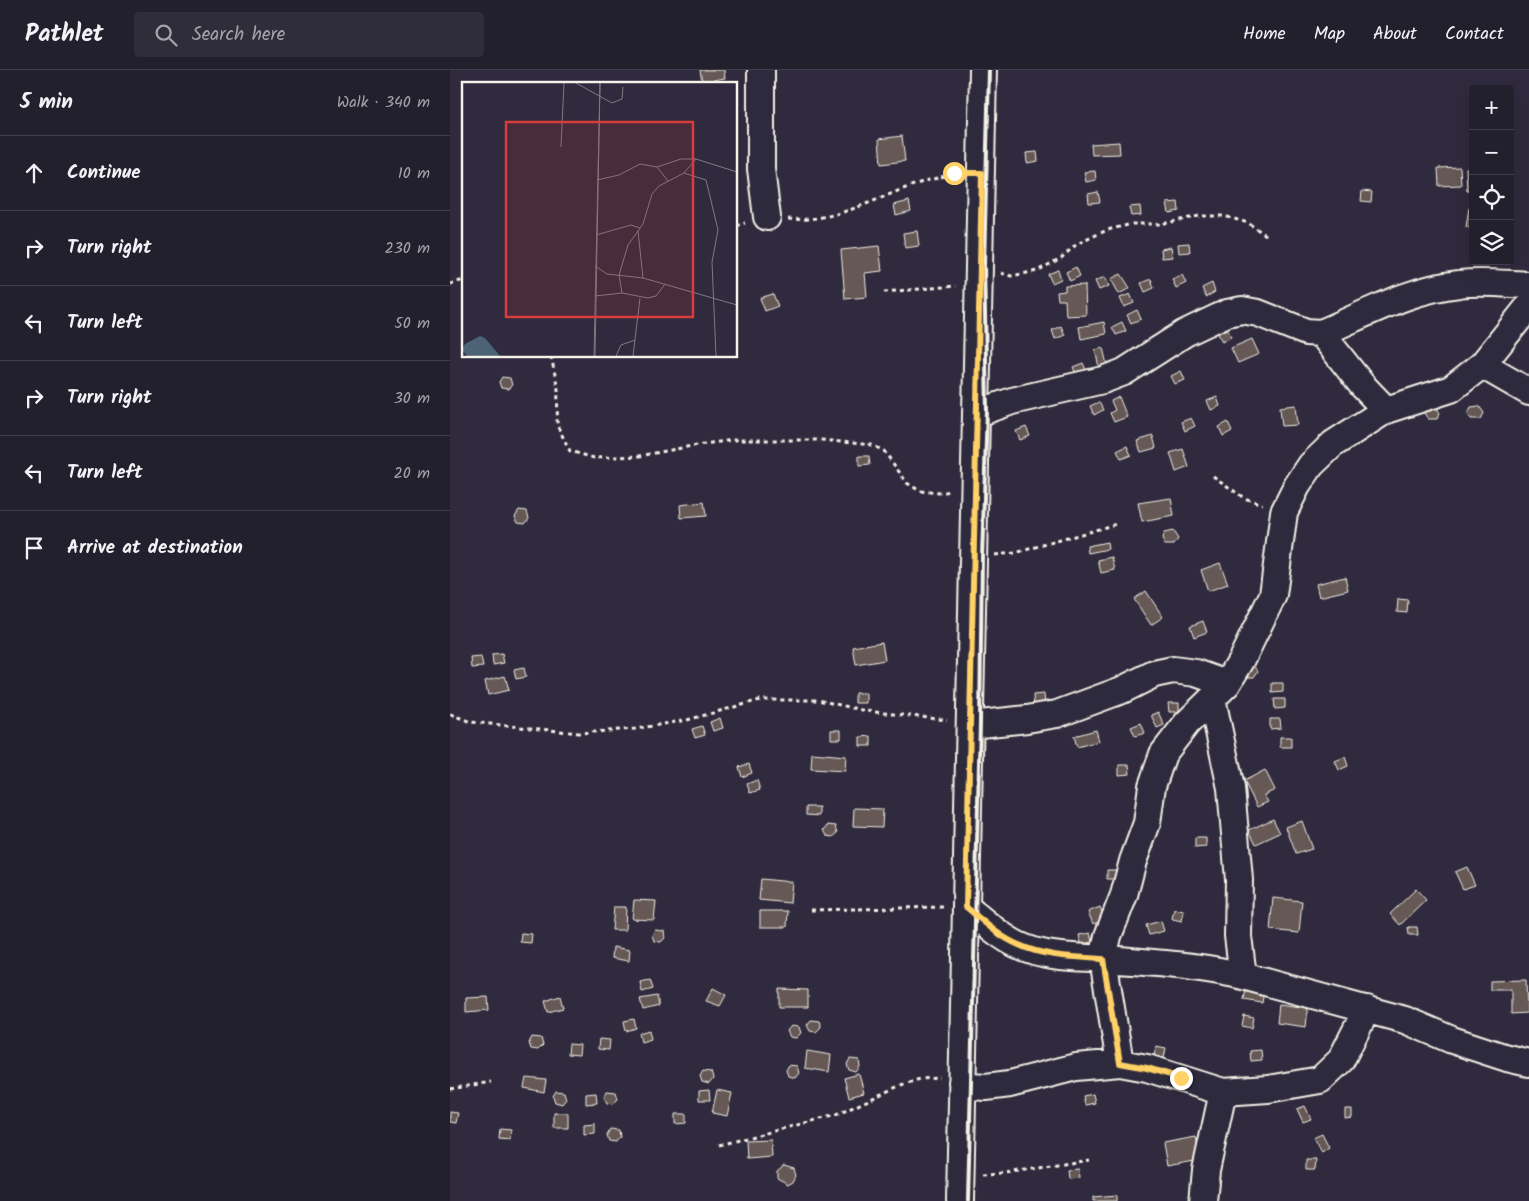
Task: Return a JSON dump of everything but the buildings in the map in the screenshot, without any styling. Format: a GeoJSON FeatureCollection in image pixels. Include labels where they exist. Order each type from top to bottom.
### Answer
{"type":"FeatureCollection","features":[{"type":"Feature","properties":{"kind":"street"},"geometry":{"type":"LineString","coordinates":[[761,70],[761,169],[767,217]]}},
{"type":"Feature","properties":{"kind":"street"},"geometry":{"type":"LineString","coordinates":[[960,1201],[984,70]]}},
{"type":"Feature","properties":{"kind":"street"},"geometry":{"type":"LineString","coordinates":[[977,408],[987,410],[1012,401],[1124,372],[1185,333],[1227,314],[1242,310],[1306,332],[1321,332],[1414,294],[1438,287],[1483,282],[1529,285]]}},
{"type":"Feature","properties":{"kind":"street"},"geometry":{"type":"LineString","coordinates":[[1120,1063],[1103,959],[1108,936],[1124,896],[1133,861],[1147,823],[1152,786],[1163,754],[1187,723],[1219,692],[1242,659],[1273,595],[1284,512],[1297,486],[1311,465],[1333,444],[1386,410],[1451,389],[1482,365],[1529,306]]}},
{"type":"Feature","properties":{"kind":"street"},"geometry":{"type":"LineString","coordinates":[[1321,332],[1362,385],[1386,410]]}},
{"type":"Feature","properties":{"kind":"street"},"geometry":{"type":"LineString","coordinates":[[1482,365],[1529,392]]}},
{"type":"Feature","properties":{"kind":"street"},"geometry":{"type":"LineString","coordinates":[[970,723],[980,724],[1027,720],[1057,714],[1122,690],[1154,674],[1173,670],[1196,672],[1219,692],[1231,788],[1239,880],[1238,936],[1243,976]]}},
{"type":"Feature","properties":{"kind":"street"},"geometry":{"type":"LineString","coordinates":[[966,907],[991,928],[1018,945],[1036,951],[1056,955],[1224,971],[1405,1020],[1452,1040],[1507,1058],[1529,1063]]}},
{"type":"Feature","properties":{"kind":"street"},"geometry":{"type":"LineString","coordinates":[[962,1082],[971,1086],[1010,1084],[1076,1067],[1120,1063],[1147,1068],[1223,1092],[1268,1089],[1320,1080],[1341,1060],[1367,1009]]}},
{"type":"Feature","properties":{"kind":"street"},"geometry":{"type":"LineString","coordinates":[[1203,1201],[1206,1170],[1223,1092]]}},
{"type":"Feature","properties":{"kind":"path"},"geometry":{"type":"LineString","coordinates":[[738,225],[767,217],[799,220],[845,213],[913,185],[954,173],[982,173]]}},
{"type":"Feature","properties":{"kind":"path"},"geometry":{"type":"LineString","coordinates":[[884,292],[979,275],[984,266],[995,272],[1012,276],[1037,271],[1061,258],[1077,244],[1106,230],[1132,224],[1162,224],[1199,216],[1224,216],[1248,223],[1269,236]]}},
{"type":"Feature","properties":{"kind":"path"},"geometry":{"type":"LineString","coordinates":[[551,358],[558,389],[557,425],[570,451],[594,458],[640,456],[733,440],[821,440],[872,445],[884,451],[908,483],[920,491],[940,493],[975,488]]}},
{"type":"Feature","properties":{"kind":"path"},"geometry":{"type":"LineString","coordinates":[[1213,476],[1244,498],[1284,512]]}},
{"type":"Feature","properties":{"kind":"path"},"geometry":{"type":"LineString","coordinates":[[974,557],[1015,553],[1116,524]]}},
{"type":"Feature","properties":{"kind":"path"},"geometry":{"type":"LineString","coordinates":[[450,714],[471,722],[578,733],[635,729],[687,720],[760,700],[818,700],[866,711],[970,723]]}},
{"type":"Feature","properties":{"kind":"path"},"geometry":{"type":"LineString","coordinates":[[811,910],[914,906],[966,907]]}},
{"type":"Feature","properties":{"kind":"path"},"geometry":{"type":"LineString","coordinates":[[719,1144],[836,1114],[901,1085],[920,1079],[940,1078],[962,1082]]}},
{"type":"Feature","properties":{"kind":"path"},"geometry":{"type":"LineString","coordinates":[[450,1089],[491,1082]]}},
{"type":"Feature","properties":{"kind":"path"},"geometry":{"type":"LineString","coordinates":[[960,1172],[1006,1174],[1089,1160]]}},
{"type":"Feature","properties":{"kind":"railway"},"geometry":{"type":"LineString","coordinates":[[968,1201],[987,410],[984,265],[989,70]]}},
{"type":"Feature","properties":{"kind":"route"},"geometry":{"type":"LineString","coordinates":[[954,173],[982,173],[966,907],[991,928],[1018,945],[1056,955],[1103,959],[1120,1063],[1147,1068],[1181,1078]]}}]}
